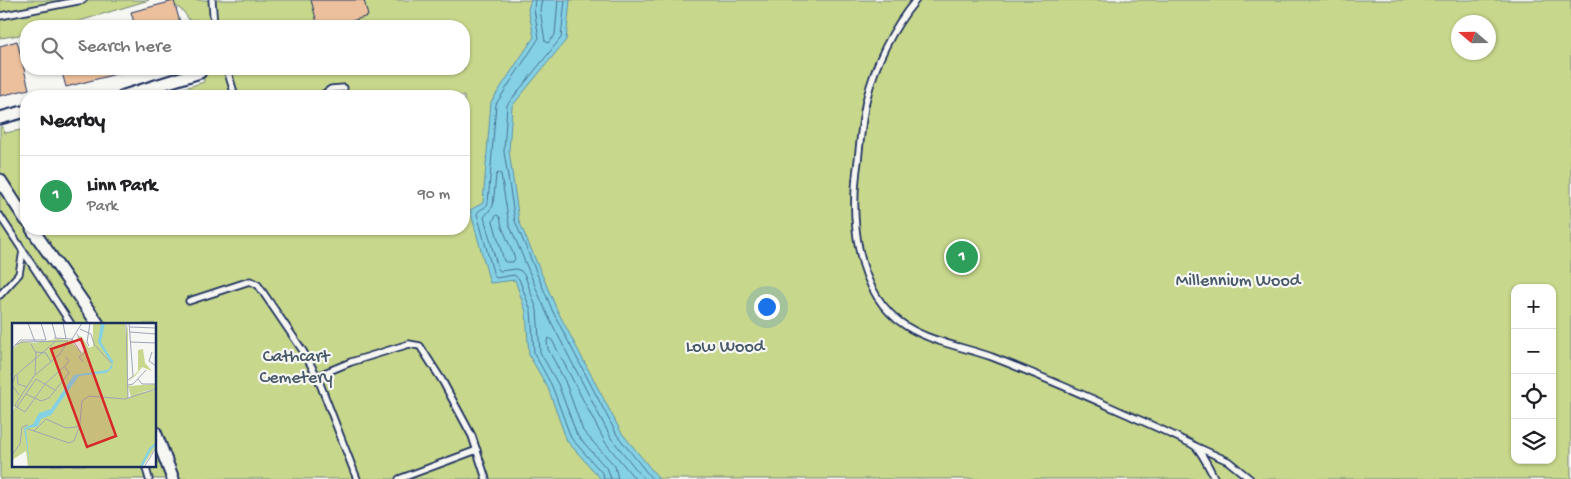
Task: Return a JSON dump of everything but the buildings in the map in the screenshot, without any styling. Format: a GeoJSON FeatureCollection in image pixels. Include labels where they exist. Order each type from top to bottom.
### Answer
{"type":"FeatureCollection","features":[{"type":"Feature","properties":{"kind":"street"},"geometry":{"type":"LineString","coordinates":[[143,90],[190,75]]}},
{"type":"Feature","properties":{"kind":"street"},"geometry":{"type":"LineString","coordinates":[[0,118],[20,112]]}},
{"type":"Feature","properties":{"kind":"street"},"geometry":{"type":"LineString","coordinates":[[0,180],[20,211]]}},
{"type":"Feature","properties":{"kind":"street"},"geometry":{"type":"LineString","coordinates":[[36,235],[97,323]]}},
{"type":"Feature","properties":{"kind":"street"},"geometry":{"type":"LineString","coordinates":[[156,435],[173,479]]}},
{"type":"Feature","properties":{"kind":"lane"},"geometry":{"type":"LineString","coordinates":[[0,16],[83,0]]}},
{"type":"Feature","properties":{"kind":"lane"},"geometry":{"type":"LineString","coordinates":[[212,0],[214,20]]}},
{"type":"Feature","properties":{"kind":"lane"},"geometry":{"type":"LineString","coordinates":[[916,0],[903,16],[875,70],[866,102],[856,175],[855,214],[860,256],[872,287],[887,310],[906,326],[931,337],[973,350],[1026,370],[1092,398],[1228,461],[1250,479]]}},
{"type":"Feature","properties":{"kind":"lane"},"geometry":{"type":"LineString","coordinates":[[229,75],[233,90]]}},
{"type":"Feature","properties":{"kind":"lane"},"geometry":{"type":"LineString","coordinates":[[330,90],[344,88]]}},
{"type":"Feature","properties":{"kind":"lane"},"geometry":{"type":"LineString","coordinates":[[0,216],[70,323]]}},
{"type":"Feature","properties":{"kind":"lane"},"geometry":{"type":"LineString","coordinates":[[0,295],[19,274],[23,251]]}},
{"type":"Feature","properties":{"kind":"lane"},"geometry":{"type":"LineString","coordinates":[[190,301],[250,281],[258,285],[303,351],[317,376],[357,479]]}},
{"type":"Feature","properties":{"kind":"lane"},"geometry":{"type":"LineString","coordinates":[[317,376],[351,362],[409,344],[420,346],[443,382],[472,436],[486,479]]}},
{"type":"Feature","properties":{"kind":"lane"},"geometry":{"type":"LineString","coordinates":[[1195,446],[1215,479]]}},
{"type":"Feature","properties":{"kind":"lane"},"geometry":{"type":"LineString","coordinates":[[399,479],[477,450]]}},
{"type":"Feature","properties":{"kind":"lane"},"geometry":{"type":"LineString","coordinates":[[144,466],[149,479]]}},
{"type":"Feature","properties":{"kind":"green space"},"geometry":{"type":"Polygon","coordinates":[[[0,0],[149,0],[83,20],[20,20],[20,35],[0,38],[0,0]]]}},
{"type":"Feature","properties":{"kind":"green space"},"geometry":{"type":"Polygon","coordinates":[[[167,0],[1571,0],[1571,479],[0,479],[0,127],[2,126],[5,133],[20,130],[20,235],[470,235],[470,90],[178,90],[204,82],[203,75],[470,75],[470,20],[189,20],[183,11],[167,0]]]}},
{"type":"Feature","properties":{"kind":"water"},"geometry":{"type":"Polygon","coordinates":[[[531,0],[570,0],[566,40],[512,106],[509,151],[519,221],[557,310],[621,432],[659,479],[601,479],[567,441],[548,388],[529,355],[526,312],[515,280],[490,283],[470,210],[483,203],[491,102],[534,37],[528,9],[531,0]]]}},
{"type":"Feature","properties":{"kind":"place","name":"Linn Park"},"geometry":{"type":"Point","coordinates":[962,257]}},
{"type":"Feature","properties":{"kind":"park label","name":"Millennium Wood"},"geometry":{"type":"Point","coordinates":[1238,281]}},
{"type":"Feature","properties":{"kind":"park label","name":"Low Wood"},"geometry":{"type":"Point","coordinates":[725,347]}},
{"type":"Feature","properties":{"kind":"park label","name":"Cathcart Cemetery"},"geometry":{"type":"Point","coordinates":[296,367]}}]}
